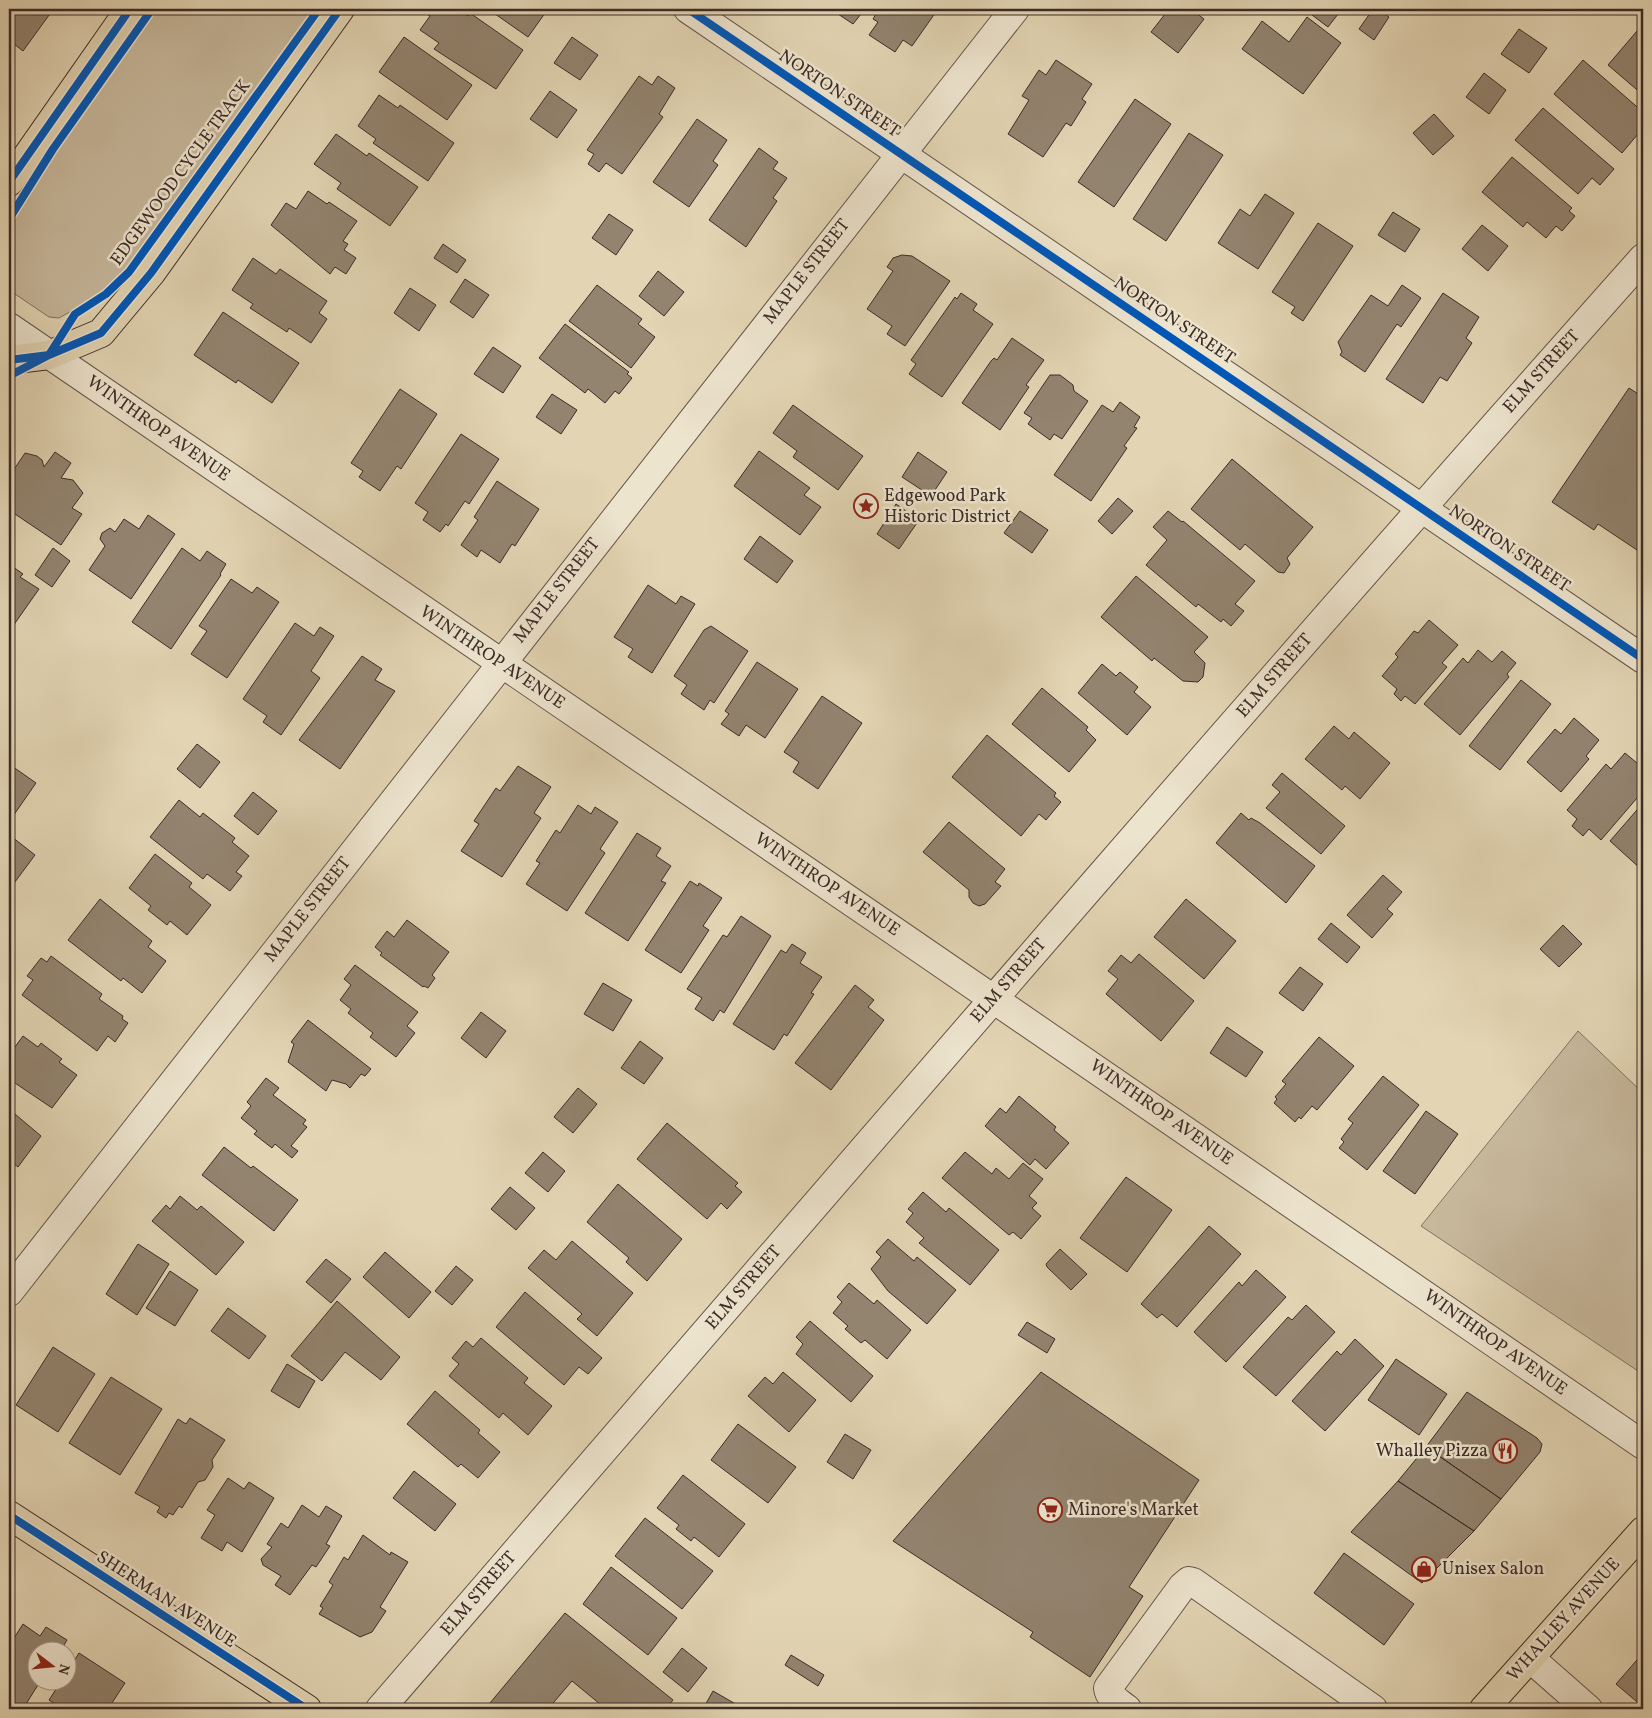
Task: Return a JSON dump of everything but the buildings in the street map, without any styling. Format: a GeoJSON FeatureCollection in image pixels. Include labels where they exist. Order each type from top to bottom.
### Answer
{"type":"FeatureCollection","features":[{"type":"Feature","properties":{"kind":"main road"},"geometry":{"type":"LineString","coordinates":[[9,182],[130,9]]}},
{"type":"Feature","properties":{"kind":"main road"},"geometry":{"type":"LineString","coordinates":[[9,360],[49,354],[101,332],[125,306],[340,9]]}},
{"type":"Feature","properties":{"kind":"main road","name":"SHERMAN AVENUE"},"geometry":{"type":"LineString","coordinates":[[9,1515],[307,1709]]}},
{"type":"Feature","properties":{"kind":"main road","name":"WHALLEY AVENUE"},"geometry":{"type":"LineString","coordinates":[[1486,1709],[1643,1531]]}},
{"type":"Feature","properties":{"kind":"street","name":"NORTON STREET"},"geometry":{"type":"LineString","coordinates":[[688,9],[1643,659]]}},
{"type":"Feature","properties":{"kind":"street","name":"MAPLE STREET"},"geometry":{"type":"LineString","coordinates":[[9,1292],[900,153],[1015,9]]}},
{"type":"Feature","properties":{"kind":"street","name":"ELM STREET"},"geometry":{"type":"LineString","coordinates":[[380,1709],[994,998],[1421,508],[1643,258]]}},
{"type":"Feature","properties":{"kind":"street","name":"WINTHROP AVENUE"},"geometry":{"type":"LineString","coordinates":[[9,327],[500,664],[994,998],[1643,1445]]}},
{"type":"Feature","properties":{"kind":"street"},"geometry":{"type":"LineString","coordinates":[[1127,1709],[1113,1698],[1108,1692],[1108,1688],[1182,1587],[1189,1581],[1373,1709]]}},
{"type":"Feature","properties":{"kind":"street"},"geometry":{"type":"LineString","coordinates":[[1530,1658],[1588,1709]]}},
{"type":"Feature","properties":{"kind":"shaded area"},"geometry":{"type":"Polygon","coordinates":[[[158,9],[313,9],[164,220],[121,276],[100,295],[59,318],[49,317],[9,290],[9,225],[29,191],[158,9]]]}},
{"type":"Feature","properties":{"kind":"shaded area"},"geometry":{"type":"Polygon","coordinates":[[[1578,1031],[1643,1093],[1643,1370],[1641,1373],[1421,1226],[1578,1031]]]}},
{"type":"Feature","properties":{"kind":"cycle path"},"geometry":{"type":"LineString","coordinates":[[9,182],[130,9]]}},
{"type":"Feature","properties":{"kind":"cycle path"},"geometry":{"type":"LineString","coordinates":[[9,219],[53,149],[152,9]]}},
{"type":"Feature","properties":{"kind":"cycle path","name":"EDGEWOOD CYCLE TRACK"},"geometry":{"type":"LineString","coordinates":[[9,376],[49,355],[75,314],[106,294],[129,272],[319,9]]}},
{"type":"Feature","properties":{"kind":"cycle path"},"geometry":{"type":"LineString","coordinates":[[9,360],[49,355],[101,333],[151,273],[340,9]]}},
{"type":"Feature","properties":{"kind":"cycle path"},"geometry":{"type":"LineString","coordinates":[[688,9],[1643,659]]}},
{"type":"Feature","properties":{"kind":"cycle path"},"geometry":{"type":"LineString","coordinates":[[9,1515],[307,1709]]}},
{"type":"Feature","properties":{"kind":"place","name":"Edgewood Park Historic District"},"geometry":{"type":"Point","coordinates":[866,506]}},
{"type":"Feature","properties":{"kind":"place","name":"Whalley Pizza"},"geometry":{"type":"Point","coordinates":[1505,1451]}},
{"type":"Feature","properties":{"kind":"place","name":"Minore's Market"},"geometry":{"type":"Point","coordinates":[1050,1510]}},
{"type":"Feature","properties":{"kind":"place","name":"Unisex Salon"},"geometry":{"type":"Point","coordinates":[1424,1569]}}]}
